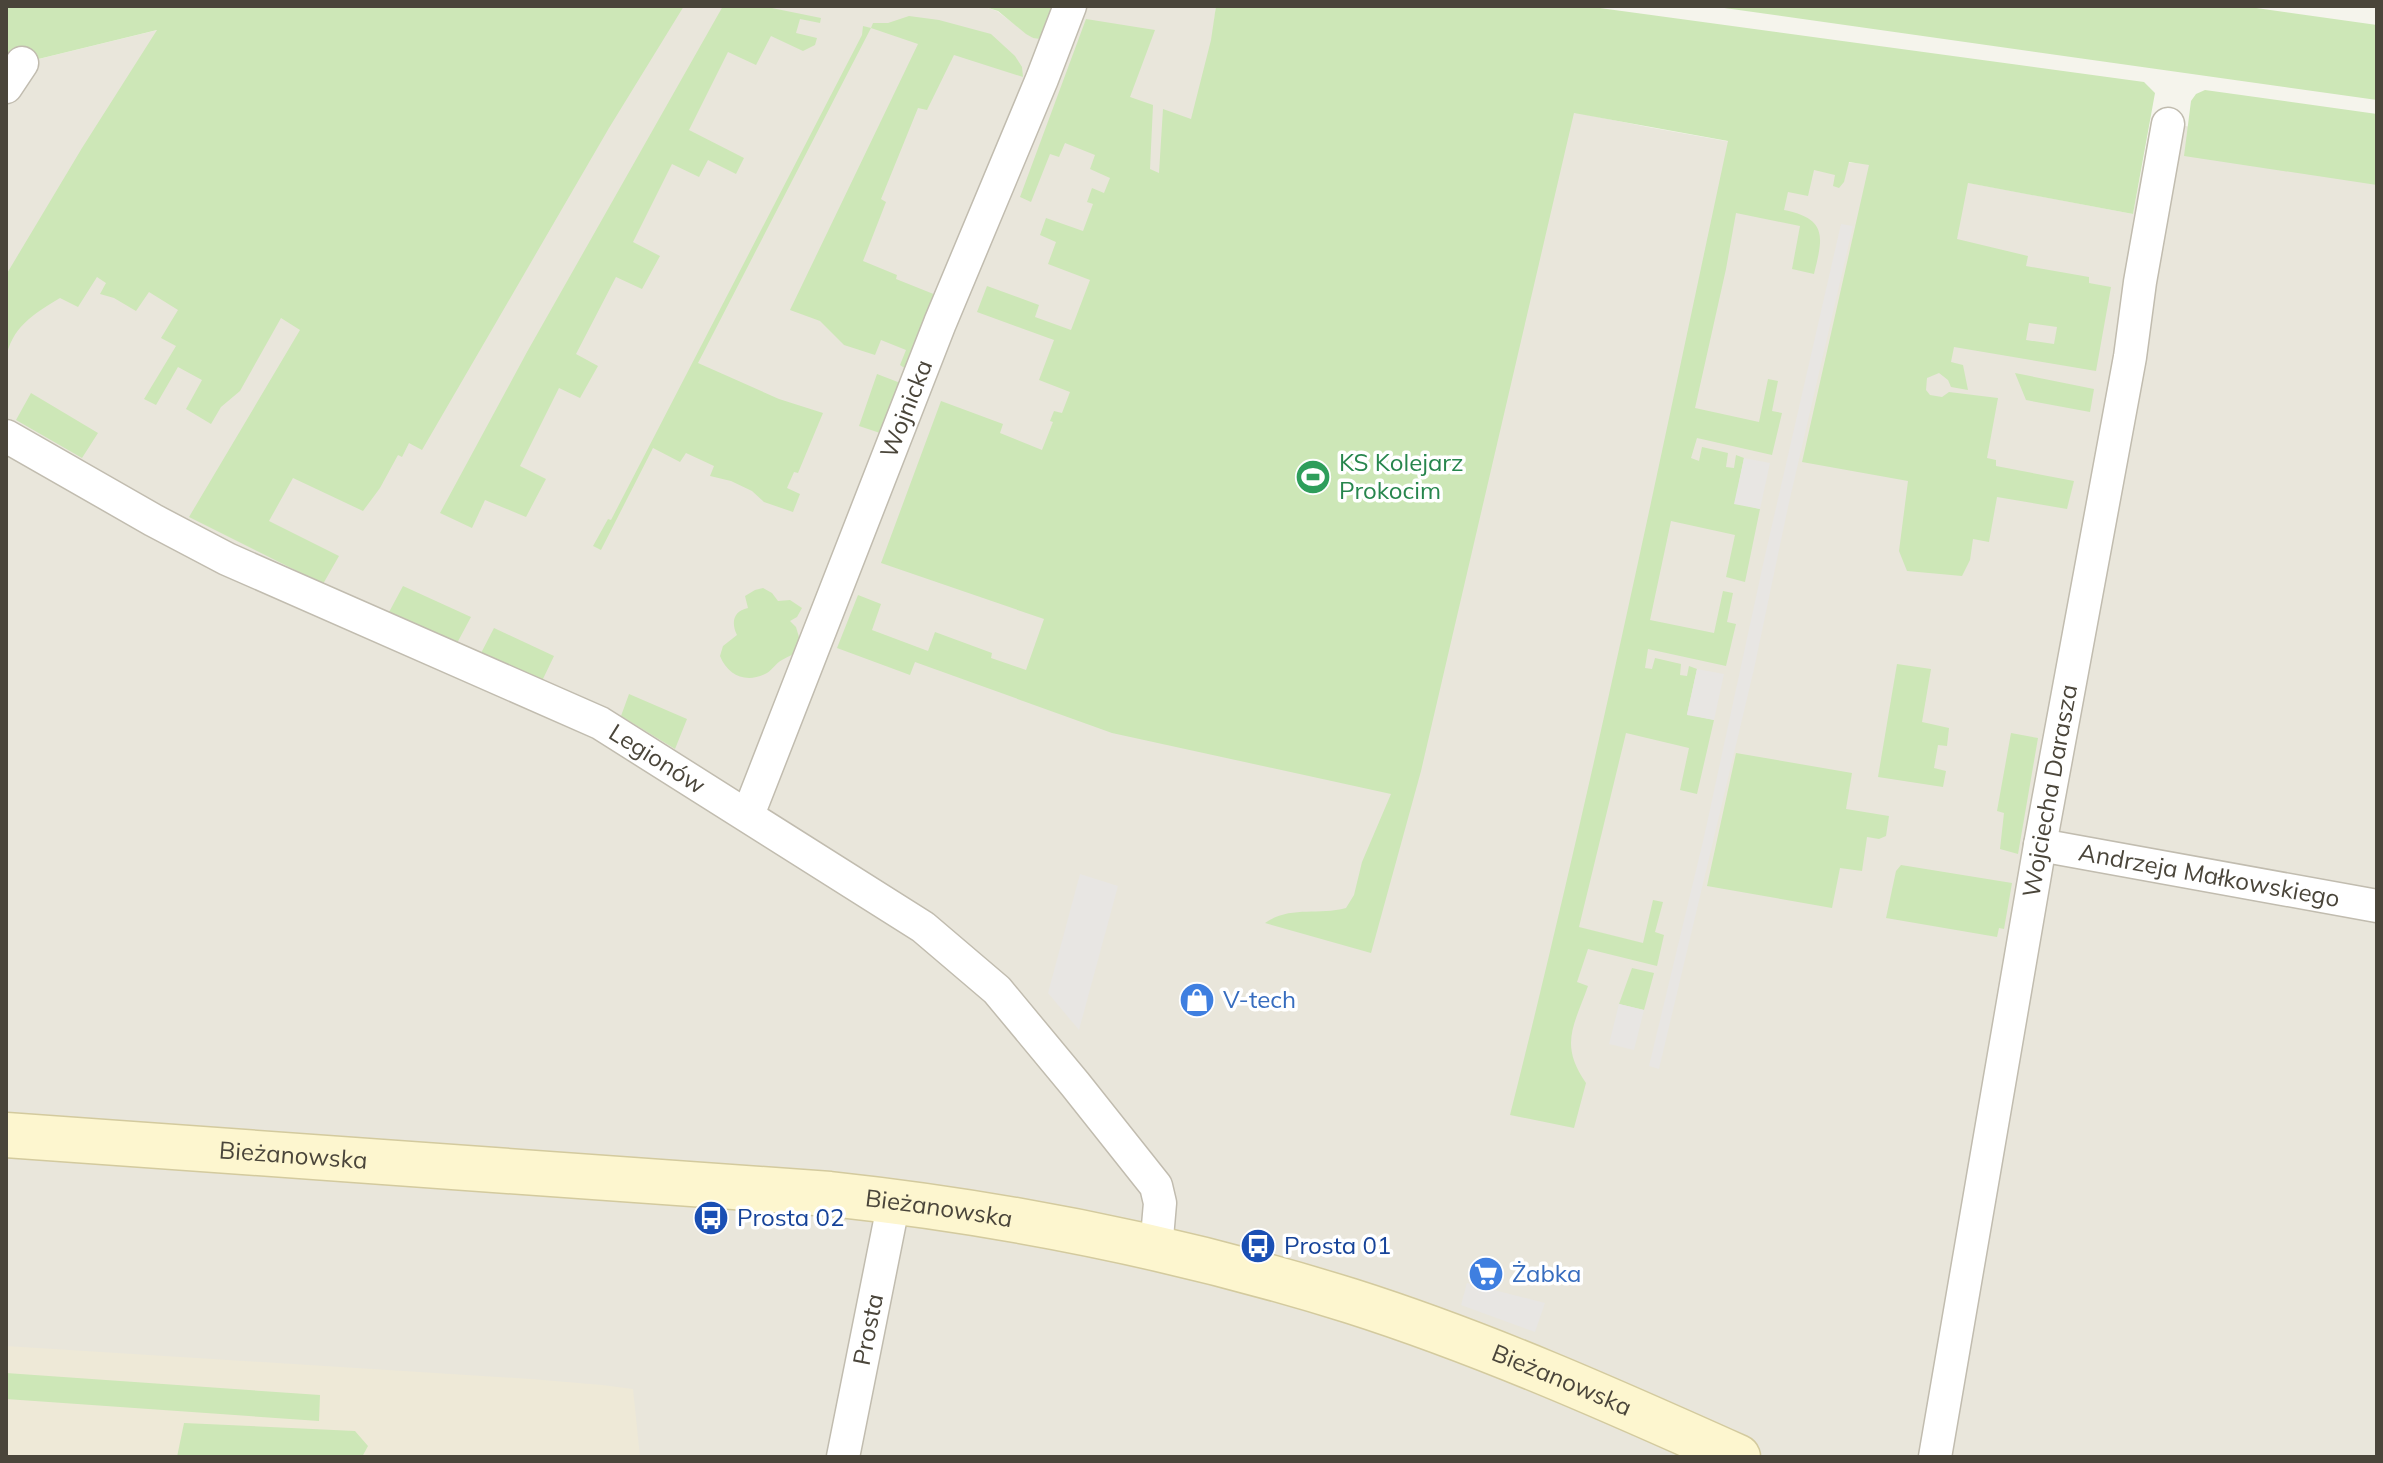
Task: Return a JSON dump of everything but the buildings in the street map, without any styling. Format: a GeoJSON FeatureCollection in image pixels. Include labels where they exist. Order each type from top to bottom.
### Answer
{"type":"FeatureCollection","features":[{"type":"Feature","properties":{"kind":"street","name":"Wojnicka"},"geometry":{"type":"LineString","coordinates":[[748,815],[940,323],[1070,6]]}},
{"type":"Feature","properties":{"kind":"street","name":"Wojciecha Darasza"},"geometry":{"type":"LineString","coordinates":[[1935,1457],[2040,845],[2130,357],[2168,124]]}},
{"type":"Feature","properties":{"kind":"street","name":"Legionów"},"geometry":{"type":"LineString","coordinates":[[6,436],[227,559],[600,723],[923,927],[997,990],[1156,1186],[1160,1203],[1156,1249]]}},
{"type":"Feature","properties":{"kind":"street","name":"Andrzeja Małkowskiego"},"geometry":{"type":"LineString","coordinates":[[2040,845],[2377,906]]}},
{"type":"Feature","properties":{"kind":"street","name":"Bieżanowska"},"geometry":{"type":"LineString","coordinates":[[6,1135],[830,1194],[894,1201],[1090,1233],[1314,1290],[1430,1329],[1553,1376],[1734,1456]]}},
{"type":"Feature","properties":{"kind":"street","name":"Prosta"},"geometry":{"type":"LineString","coordinates":[[843,1457],[894,1201]]}},
{"type":"Feature","properties":{"kind":"shaded area"},"geometry":{"type":"Polygon","coordinates":[[[256,6],[982,6],[997,11],[1033,38],[1048,31],[1051,6],[1216,6],[1212,40],[1648,127],[1842,162],[1869,164],[2133,214],[2151,121],[2377,154],[2377,1457],[6,1457],[6,67],[256,6]]]}},
{"type":"Feature","properties":{"kind":"shaded area"},"geometry":{"type":"Polygon","coordinates":[[[1841,224],[1853,226],[1754,669],[1659,1069],[1649,1066],[1704,837],[1841,224]]]}},
{"type":"Feature","properties":{"kind":"shaded area"},"geometry":{"type":"Polygon","coordinates":[[[1744,458],[1770,463],[1760,509],[1734,504],[1744,458]]]}},
{"type":"Feature","properties":{"kind":"shaded area"},"geometry":{"type":"Polygon","coordinates":[[[1697,669],[1724,674],[1714,720],[1687,715],[1697,669]]]}},
{"type":"Feature","properties":{"kind":"shaded area"},"geometry":{"type":"Polygon","coordinates":[[[1080,874],[1118,886],[1079,1030],[1048,993],[1080,874]]]}},
{"type":"Feature","properties":{"kind":"shaded area"},"geometry":{"type":"Polygon","coordinates":[[[1619,1004],[1644,1010],[1634,1050],[1609,1044],[1619,1004]]]}},
{"type":"Feature","properties":{"kind":"shaded area"},"geometry":{"type":"Polygon","coordinates":[[[1467,1283],[1545,1303],[1535,1332],[1461,1305],[1467,1283]]]}},
{"type":"Feature","properties":{"kind":"shaded area"},"geometry":{"type":"Polygon","coordinates":[[[6,1346],[531,1379],[633,1389],[640,1457],[6,1457],[6,1346]]]}},
{"type":"Feature","properties":{"kind":"green space"},"geometry":{"type":"Polygon","coordinates":[[[6,6],[684,6],[609,128],[422,450],[409,443],[363,511],[293,478],[269,521],[339,556],[323,584],[189,517],[300,330],[281,318],[240,391],[221,407],[211,424],[186,409],[202,380],[178,367],[156,405],[144,399],[176,346],[161,338],[178,310],[149,292],[136,311],[100,294],[106,283],[97,277],[78,307],[60,298],[25,323],[13,339],[6,359],[6,275],[157,30],[22,63],[6,87],[6,6]]]}},
{"type":"Feature","properties":{"kind":"green space"},"geometry":{"type":"Polygon","coordinates":[[[723,6],[762,6],[821,18],[820,23],[800,19],[796,33],[817,38],[815,45],[803,51],[771,36],[756,65],[728,52],[689,130],[744,158],[736,174],[708,160],[699,177],[672,164],[633,242],[660,256],[642,289],[616,277],[576,354],[598,366],[580,398],[559,388],[520,466],[546,479],[526,517],[485,500],[472,528],[440,513],[527,352],[723,6]]]}},
{"type":"Feature","properties":{"kind":"green space"},"geometry":{"type":"Polygon","coordinates":[[[982,6],[1051,6],[1048,31],[1040,39],[1033,38],[998,11],[982,6]]]}},
{"type":"Feature","properties":{"kind":"green space"},"geometry":{"type":"Polygon","coordinates":[[[1216,6],[1585,6],[2144,82],[2155,93],[2133,214],[1968,183],[1957,239],[2028,256],[2026,266],[2089,277],[2089,283],[2111,287],[2096,371],[1954,347],[1951,362],[1963,365],[1968,390],[1951,387],[1939,373],[1927,378],[1926,390],[1930,395],[1942,397],[1949,392],[1998,398],[1987,458],[1996,460],[1996,466],[2074,481],[2067,509],[1997,497],[1989,542],[1973,539],[1970,560],[1962,576],[1907,571],[1899,551],[1908,481],[1802,462],[1869,165],[1849,162],[1844,182],[1839,188],[1833,186],[1835,175],[1814,170],[1808,196],[1788,192],[1784,210],[1809,219],[1819,232],[1814,274],[1792,269],[1800,226],[1736,213],[1695,408],[1759,422],[1768,379],[1778,381],[1772,411],[1782,413],[1772,455],[1697,438],[1691,458],[1699,461],[1702,447],[1728,453],[1726,467],[1734,468],[1736,455],[1744,458],[1735,503],[1760,509],[1745,582],[1726,577],[1735,535],[1671,521],[1650,620],[1714,633],[1723,591],[1733,593],[1727,622],[1736,624],[1726,666],[1648,649],[1645,668],[1652,669],[1655,658],[1681,664],[1680,675],[1687,676],[1689,666],[1697,669],[1687,714],[1714,720],[1697,794],[1680,790],[1689,748],[1626,733],[1579,927],[1643,943],[1653,900],[1663,902],[1655,932],[1664,935],[1657,966],[1588,949],[1577,982],[1588,986],[1574,1024],[1571,1046],[1586,1083],[1574,1128],[1510,1115],[1597,748],[1728,141],[1574,113],[1421,771],[1371,953],[1265,923],[1294,912],[1346,908],[1354,895],[1362,862],[1391,794],[1112,733],[915,662],[910,675],[837,648],[858,595],[881,604],[872,630],[928,651],[935,632],[992,653],[991,658],[1026,670],[1044,619],[881,563],[941,401],[1003,424],[1000,433],[1042,450],[1054,411],[1062,413],[1070,392],[1039,380],[1054,340],[977,312],[987,286],[1039,305],[1035,317],[1071,330],[1090,280],[1048,264],[1056,242],[1040,235],[1046,218],[1083,231],[1093,204],[1087,202],[1092,188],[1104,193],[1110,178],[1090,169],[1095,155],[1065,143],[1059,157],[1050,154],[1031,202],[1020,197],[1086,19],[1155,30],[1130,97],[1153,105],[1150,169],[1159,173],[1163,109],[1191,119],[1211,40],[1216,6]],[[2029,323],[2026,340],[2054,344],[2057,327],[2029,323]]]}},
{"type":"Feature","properties":{"kind":"green space"},"geometry":{"type":"Polygon","coordinates":[[[1710,6],[2242,6],[2377,25],[2377,100],[1710,6]]]}},
{"type":"Feature","properties":{"kind":"green space"},"geometry":{"type":"Polygon","coordinates":[[[909,16],[939,20],[991,34],[1015,56],[1022,67],[1023,77],[954,55],[927,110],[918,108],[881,199],[886,202],[863,261],[897,275],[896,279],[941,297],[886,435],[859,426],[877,374],[903,384],[909,371],[900,365],[906,350],[881,340],[875,355],[844,345],[820,321],[790,310],[918,44],[871,28],[873,23],[888,23],[909,16]]]}},
{"type":"Feature","properties":{"kind":"green space"},"geometry":{"type":"Polygon","coordinates":[[[863,26],[871,28],[698,363],[779,399],[823,413],[798,473],[794,472],[787,488],[800,494],[793,512],[764,502],[752,491],[731,481],[710,476],[714,466],[686,453],[680,462],[653,448],[601,550],[593,546],[608,519],[611,520],[862,35],[863,26]]]}},
{"type":"Feature","properties":{"kind":"green space"},"geometry":{"type":"Polygon","coordinates":[[[2205,90],[2377,114],[2377,185],[2184,156],[2191,101],[2196,94],[2205,90]]]}},
{"type":"Feature","properties":{"kind":"green space"},"geometry":{"type":"Polygon","coordinates":[[[2015,373],[2094,389],[2090,412],[2026,400],[2015,373]]]}},
{"type":"Feature","properties":{"kind":"green space"},"geometry":{"type":"Polygon","coordinates":[[[31,393],[98,433],[82,458],[16,420],[31,393]]]}},
{"type":"Feature","properties":{"kind":"green space"},"geometry":{"type":"Polygon","coordinates":[[[403,586],[471,617],[456,645],[388,614],[403,586]]]}},
{"type":"Feature","properties":{"kind":"green space"},"geometry":{"type":"Polygon","coordinates":[[[763,588],[778,601],[790,600],[802,608],[797,617],[790,621],[796,627],[801,644],[767,673],[745,678],[728,669],[720,656],[723,646],[737,635],[735,618],[748,608],[745,596],[763,588]]]}},
{"type":"Feature","properties":{"kind":"green space"},"geometry":{"type":"Polygon","coordinates":[[[494,628],[554,656],[542,681],[480,655],[494,628]]]}},
{"type":"Feature","properties":{"kind":"green space"},"geometry":{"type":"Polygon","coordinates":[[[1897,664],[1931,669],[1922,722],[1949,728],[1947,746],[1938,745],[1934,768],[1946,771],[1943,787],[1878,777],[1897,664]]]}},
{"type":"Feature","properties":{"kind":"green space"},"geometry":{"type":"Polygon","coordinates":[[[629,694],[687,719],[675,749],[621,716],[629,694]]]}},
{"type":"Feature","properties":{"kind":"green space"},"geometry":{"type":"Polygon","coordinates":[[[2011,733],[2038,738],[2018,854],[2000,849],[2004,813],[1997,811],[2011,733]]]}},
{"type":"Feature","properties":{"kind":"green space"},"geometry":{"type":"Polygon","coordinates":[[[1736,753],[1852,773],[1846,809],[1889,816],[1886,836],[1879,839],[1867,837],[1862,871],[1840,868],[1832,908],[1707,886],[1736,753]]]}},
{"type":"Feature","properties":{"kind":"green space"},"geometry":{"type":"Polygon","coordinates":[[[1901,865],[2012,883],[2004,929],[1999,928],[1997,937],[1886,918],[1896,871],[1901,865]]]}},
{"type":"Feature","properties":{"kind":"green space"},"geometry":{"type":"Polygon","coordinates":[[[1632,968],[1654,973],[1644,1010],[1619,1004],[1632,968]]]}},
{"type":"Feature","properties":{"kind":"green space"},"geometry":{"type":"Polygon","coordinates":[[[6,1373],[320,1395],[319,1421],[6,1399],[6,1373]]]}},
{"type":"Feature","properties":{"kind":"green space"},"geometry":{"type":"Polygon","coordinates":[[[184,1423],[355,1431],[368,1446],[362,1457],[177,1457],[184,1423]]]}},
{"type":"Feature","properties":{"kind":"place","name":"KS Kolejarz Prokocim"},"geometry":{"type":"Point","coordinates":[1313,477]}},
{"type":"Feature","properties":{"kind":"place","name":"V-tech"},"geometry":{"type":"Point","coordinates":[1197,1000]}},
{"type":"Feature","properties":{"kind":"place","name":"Prosta 02"},"geometry":{"type":"Point","coordinates":[711,1218]}},
{"type":"Feature","properties":{"kind":"place","name":"Prosta 01"},"geometry":{"type":"Point","coordinates":[1258,1246]}},
{"type":"Feature","properties":{"kind":"place","name":"Żabka"},"geometry":{"type":"Point","coordinates":[1486,1274]}}]}
